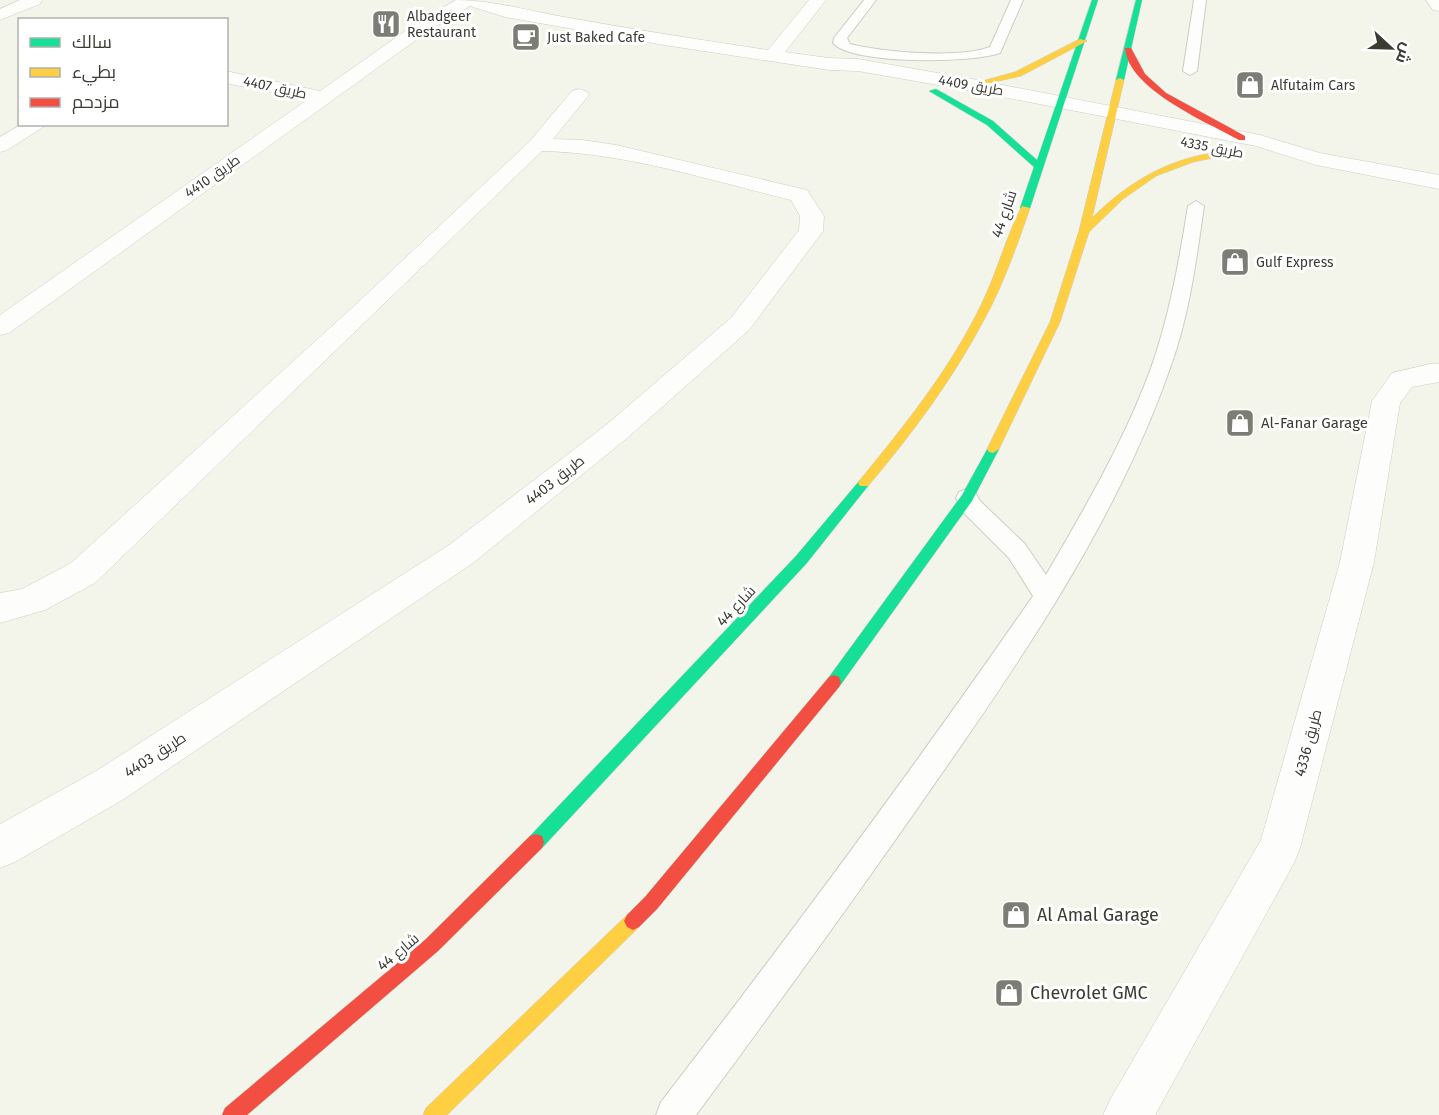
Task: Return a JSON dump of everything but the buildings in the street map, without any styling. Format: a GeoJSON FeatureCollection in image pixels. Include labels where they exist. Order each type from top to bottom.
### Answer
{"type":"FeatureCollection","features":[{"type":"Feature","properties":{"kind":"main road","name":"شارع 44"},"geometry":{"type":"LineString","coordinates":[[231,1115],[432,945],[532,845],[801,560],[914,423],[980,318],[1014,239],[1095,0]]}},
{"type":"Feature","properties":{"kind":"main road"},"geometry":{"type":"LineString","coordinates":[[433,1115],[651,903],[848,665],[967,498],[1002,433],[1055,322],[1084,231],[1139,0]]}},
{"type":"Feature","properties":{"kind":"main road"},"geometry":{"type":"LineString","coordinates":[[972,85],[1018,74],[1083,41]]}},
{"type":"Feature","properties":{"kind":"main road"},"geometry":{"type":"LineString","coordinates":[[1128,50],[1141,74],[1155,88],[1240,145]]}},
{"type":"Feature","properties":{"kind":"main road"},"geometry":{"type":"LineString","coordinates":[[933,91],[983,116],[1038,166]]}},
{"type":"Feature","properties":{"kind":"main road"},"geometry":{"type":"LineString","coordinates":[[1084,231],[1116,197],[1162,168],[1182,160],[1240,145]]}},
{"type":"Feature","properties":{"kind":"street"},"geometry":{"type":"LineString","coordinates":[[3,23],[34,0]]}},
{"type":"Feature","properties":{"kind":"street"},"geometry":{"type":"LineString","coordinates":[[773,55],[818,0]]}},
{"type":"Feature","properties":{"kind":"street"},"geometry":{"type":"LineString","coordinates":[[1434,0],[1439,6]]}},
{"type":"Feature","properties":{"kind":"street","name":"طريق 4409"},"geometry":{"type":"LineString","coordinates":[[462,1],[505,12],[630,34],[830,64],[858,65],[972,85],[1058,110]]}},
{"type":"Feature","properties":{"kind":"street","name":"طريق 4410"},"geometry":{"type":"LineString","coordinates":[[7,315],[462,1]]}},
{"type":"Feature","properties":{"kind":"street","name":"طريق 4409"},"geometry":{"type":"LineString","coordinates":[[830,64],[851,73],[933,91],[1111,120]]}},
{"type":"Feature","properties":{"kind":"street","name":"طريق 4407"},"geometry":{"type":"LineString","coordinates":[[228,77],[323,97]]}},
{"type":"Feature","properties":{"kind":"street"},"geometry":{"type":"LineString","coordinates":[[0,608],[15,607],[44,595],[83,573],[362,313],[537,145],[579,95]]}},
{"type":"Feature","properties":{"kind":"street","name":"طريق 4335"},"geometry":{"type":"LineString","coordinates":[[1111,120],[1240,145],[1263,156],[1316,159],[1439,182]]}},
{"type":"Feature","properties":{"kind":"street"},"geometry":{"type":"LineString","coordinates":[[0,146],[35,126]]}},
{"type":"Feature","properties":{"kind":"street","name":"طريق 4403"},"geometry":{"type":"LineString","coordinates":[[0,847],[110,785],[461,554],[616,432],[740,324],[811,231],[812,216],[800,195],[616,151],[582,146],[537,145]]}},
{"type":"Feature","properties":{"kind":"street","name":"طريق 4336"},"geometry":{"type":"LineString","coordinates":[[1128,1115],[1279,848],[1357,562],[1386,401],[1402,380],[1439,373]]}},
{"type":"Feature","properties":{"kind":"lane"},"geometry":{"type":"LineString","coordinates":[[870,0],[840,38],[840,43],[845,47],[899,54],[975,56],[995,50],[1017,0]]}},
{"type":"Feature","properties":{"kind":"lane"},"geometry":{"type":"LineString","coordinates":[[1190,70],[1200,0]]}},
{"type":"Feature","properties":{"kind":"lane"},"geometry":{"type":"LineString","coordinates":[[674,1115],[825,914],[963,720],[1047,596],[1116,474],[1160,370],[1184,284],[1196,206]]}},
{"type":"Feature","properties":{"kind":"lane"},"geometry":{"type":"LineString","coordinates":[[967,498],[972,507],[1017,551],[1047,596]]}},
{"type":"Feature","properties":{"kind":"traffic: fast"},"geometry":{"type":"LineString","coordinates":[[1025,208],[1095,0]]}},
{"type":"Feature","properties":{"kind":"traffic: fast"},"geometry":{"type":"LineString","coordinates":[[1120,80],[1139,0]]}},
{"type":"Feature","properties":{"kind":"traffic: fast"},"geometry":{"type":"LineString","coordinates":[[933,91],[990,123],[1038,166]]}},
{"type":"Feature","properties":{"kind":"traffic: fast"},"geometry":{"type":"LineString","coordinates":[[834,682],[967,498],[993,449]]}},
{"type":"Feature","properties":{"kind":"traffic: fast"},"geometry":{"type":"LineString","coordinates":[[536,842],[801,560],[864,483]]}},
{"type":"Feature","properties":{"kind":"traffic: slow"},"geometry":{"type":"LineString","coordinates":[[972,85],[1018,74],[1083,41]]}},
{"type":"Feature","properties":{"kind":"traffic: slow"},"geometry":{"type":"LineString","coordinates":[[993,449],[1055,322],[1084,231],[1120,80]]}},
{"type":"Feature","properties":{"kind":"traffic: slow"},"geometry":{"type":"LineString","coordinates":[[1085,230],[1120,197],[1153,174],[1191,160],[1238,152]]}},
{"type":"Feature","properties":{"kind":"traffic: slow"},"geometry":{"type":"LineString","coordinates":[[864,483],[926,404],[968,340],[993,292],[1025,208]]}},
{"type":"Feature","properties":{"kind":"traffic: slow"},"geometry":{"type":"LineString","coordinates":[[433,1115],[633,921]]}},
{"type":"Feature","properties":{"kind":"traffic: jam"},"geometry":{"type":"LineString","coordinates":[[1128,50],[1142,75],[1163,95],[1242,138]]}},
{"type":"Feature","properties":{"kind":"traffic: jam"},"geometry":{"type":"LineString","coordinates":[[633,921],[651,903],[834,682]]}},
{"type":"Feature","properties":{"kind":"traffic: jam"},"geometry":{"type":"LineString","coordinates":[[232,1115],[432,945],[536,842]]}},
{"type":"Feature","properties":{"kind":"place","name":"Albadgeer Restaurant"},"geometry":{"type":"Point","coordinates":[386,24]}},
{"type":"Feature","properties":{"kind":"place","name":"Just Baked Cafe"},"geometry":{"type":"Point","coordinates":[526,37]}},
{"type":"Feature","properties":{"kind":"place","name":"Alfutaim Cars"},"geometry":{"type":"Point","coordinates":[1250,85]}},
{"type":"Feature","properties":{"kind":"place","name":"Gulf Express"},"geometry":{"type":"Point","coordinates":[1235,262]}},
{"type":"Feature","properties":{"kind":"place","name":"Al-Fanar Garage"},"geometry":{"type":"Point","coordinates":[1240,423]}},
{"type":"Feature","properties":{"kind":"place","name":"Al Amal Garage"},"geometry":{"type":"Point","coordinates":[1016,915]}},
{"type":"Feature","properties":{"kind":"place","name":"Chevrolet GMC"},"geometry":{"type":"Point","coordinates":[1009,993]}}]}
